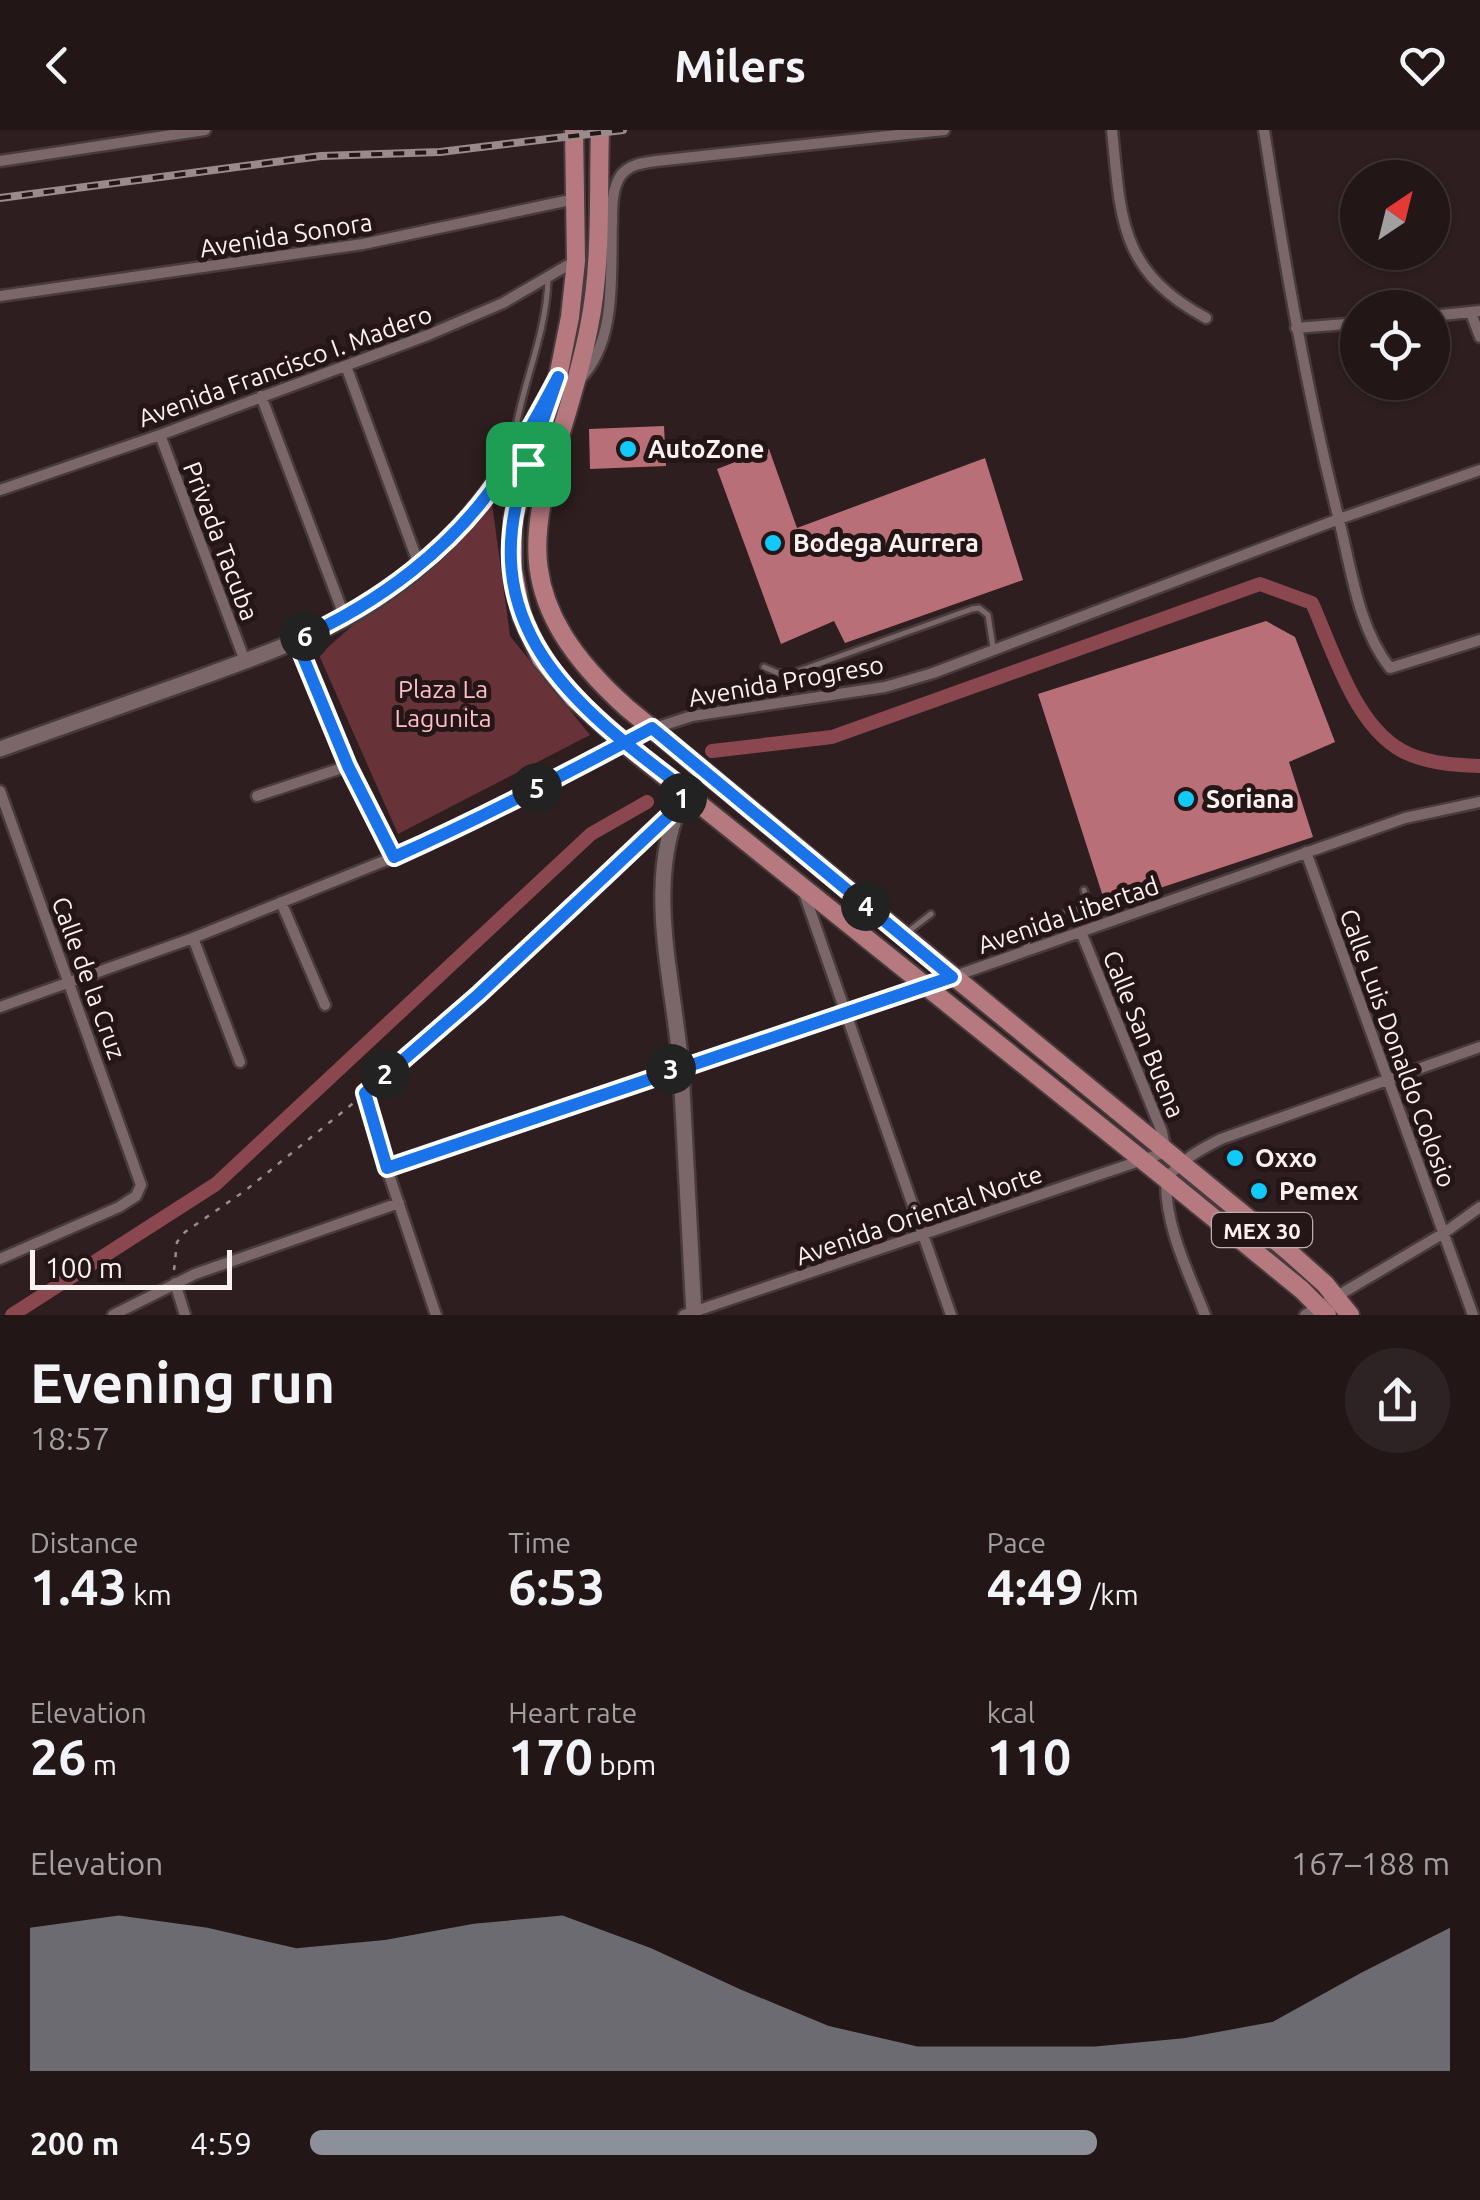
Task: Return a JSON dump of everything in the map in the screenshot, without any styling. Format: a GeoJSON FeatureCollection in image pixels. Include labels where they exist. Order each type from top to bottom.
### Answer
{"type":"FeatureCollection","features":[{"type":"Feature","properties":{"kind":"main road","name":"MEX 30"},"geometry":{"type":"LineString","coordinates":[[574,130],[576,261],[566,381],[538,532],[540,578],[556,625],[572,652],[591,675],[656,732],[1288,1252],[1321,1307]]}},
{"type":"Feature","properties":{"kind":"main road","name":"MEX 30"},"geometry":{"type":"LineString","coordinates":[[600,130],[594,300],[513,518],[511,541],[517,594],[530,639],[556,680],[631,748],[1321,1307],[1350,1315]]}},
{"type":"Feature","properties":{"kind":"main road"},"geometry":{"type":"LineString","coordinates":[[0,749],[246,661],[345,618],[418,565],[469,516],[566,381]]}},
{"type":"Feature","properties":{"kind":"main road"},"geometry":{"type":"LineString","coordinates":[[682,788],[665,852],[662,883],[681,1066],[692,1314]]}},
{"type":"Feature","properties":{"kind":"street"},"geometry":{"type":"LineString","coordinates":[[0,158],[205,130]]}},
{"type":"Feature","properties":{"kind":"street"},"geometry":{"type":"LineString","coordinates":[[566,381],[596,360],[602,346],[614,195],[616,184],[629,167],[944,130]]}},
{"type":"Feature","properties":{"kind":"street"},"geometry":{"type":"LineString","coordinates":[[1112,130],[1122,220],[1130,246],[1162,290],[1206,318]]}},
{"type":"Feature","properties":{"kind":"street"},"geometry":{"type":"LineString","coordinates":[[1264,130],[1314,421],[1359,600],[1378,648],[1390,668],[1480,640]]}},
{"type":"Feature","properties":{"kind":"street","name":"Avenida Sonora"},"geometry":{"type":"LineString","coordinates":[[0,296],[363,244],[576,199]]}},
{"type":"Feature","properties":{"kind":"street","name":"Avenida Francisco I. Madero"},"geometry":{"type":"LineString","coordinates":[[0,490],[346,366],[503,303],[576,261]]}},
{"type":"Feature","properties":{"kind":"street"},"geometry":{"type":"LineString","coordinates":[[1450,314],[1476,312],[1480,337]]}},
{"type":"Feature","properties":{"kind":"street"},"geometry":{"type":"LineString","coordinates":[[1296,328],[1340,324]]}},
{"type":"Feature","properties":{"kind":"street"},"geometry":{"type":"LineString","coordinates":[[346,366],[418,565]]}},
{"type":"Feature","properties":{"kind":"street"},"geometry":{"type":"LineString","coordinates":[[262,396],[345,618]]}},
{"type":"Feature","properties":{"kind":"street","name":"Privada Tacuba"},"geometry":{"type":"LineString","coordinates":[[160,435],[246,661]]}},
{"type":"Feature","properties":{"kind":"street","name":"Avenida Progreso"},"geometry":{"type":"LineString","coordinates":[[0,1008],[193,938],[394,857],[631,748],[656,732],[720,710],[885,687],[1480,470]]}},
{"type":"Feature","properties":{"kind":"street"},"geometry":{"type":"LineString","coordinates":[[296,640],[348,766],[394,857]]}},
{"type":"Feature","properties":{"kind":"street"},"geometry":{"type":"LineString","coordinates":[[257,796],[348,766]]}},
{"type":"Feature","properties":{"kind":"street","name":"Calle de la Cruz"},"geometry":{"type":"LineString","coordinates":[[0,791],[141,1179],[140,1190],[119,1207],[0,1259]]}},
{"type":"Feature","properties":{"kind":"street","name":"Avenida Libertad"},"geometry":{"type":"LineString","coordinates":[[387,1168],[952,977],[1404,818],[1480,802]]}},
{"type":"Feature","properties":{"kind":"street"},"geometry":{"type":"LineString","coordinates":[[436,1315],[365,1093],[478,995],[676,809]]}},
{"type":"Feature","properties":{"kind":"street","name":"Calle Luis Donaldo Colosio"},"geometry":{"type":"LineString","coordinates":[[1306,852],[1473,1315]]}},
{"type":"Feature","properties":{"kind":"street"},"geometry":{"type":"LineString","coordinates":[[800,883],[951,1315]]}},
{"type":"Feature","properties":{"kind":"street"},"geometry":{"type":"LineString","coordinates":[[281,902],[325,1005]]}},
{"type":"Feature","properties":{"kind":"street","name":"Calle San Buena"},"geometry":{"type":"LineString","coordinates":[[1080,932],[1173,1157]]}},
{"type":"Feature","properties":{"kind":"street"},"geometry":{"type":"LineString","coordinates":[[193,938],[240,1062]]}},
{"type":"Feature","properties":{"kind":"street","name":"Avenida Oriental Norte"},"geometry":{"type":"LineString","coordinates":[[692,1314],[1143,1161],[1192,1153],[1387,1078],[1480,1047]]}},
{"type":"Feature","properties":{"kind":"street"},"geometry":{"type":"LineString","coordinates":[[1173,1157],[1166,1179],[1171,1225],[1206,1315]]}},
{"type":"Feature","properties":{"kind":"street"},"geometry":{"type":"LineString","coordinates":[[113,1315],[217,1266],[400,1203]]}},
{"type":"Feature","properties":{"kind":"street"},"geometry":{"type":"LineString","coordinates":[[1321,1307],[1480,1208]]}},
{"type":"Feature","properties":{"kind":"street"},"geometry":{"type":"LineString","coordinates":[[174,1284],[184,1315]]}},
{"type":"Feature","properties":{"kind":"lane"},"geometry":{"type":"LineString","coordinates":[[510,462],[517,411],[532,372],[547,305],[548,277]]}},
{"type":"Feature","properties":{"kind":"lane"},"geometry":{"type":"LineString","coordinates":[[764,667],[778,673],[792,672],[978,608],[988,614],[994,650]]}},
{"type":"Feature","properties":{"kind":"lane"},"geometry":{"type":"LineString","coordinates":[[1024,952],[1034,923],[1089,906],[1084,890]]}},
{"type":"Feature","properties":{"kind":"lane"},"geometry":{"type":"LineString","coordinates":[[903,936],[930,914]]}},
{"type":"Feature","properties":{"kind":"path"},"geometry":{"type":"LineString","coordinates":[[174,1284],[174,1254],[185,1232],[246,1190],[365,1093]]}},
{"type":"Feature","properties":{"kind":"green space","name":"Plaza La Lagunita"},"geometry":{"type":"Polygon","coordinates":[[[492,503],[510,636],[590,735],[398,834],[319,655],[492,503]]]}},
{"type":"Feature","properties":{"kind":"building"},"geometry":{"type":"Polygon","coordinates":[[[664,426],[666,466],[590,469],[589,429],[664,426]]]}},
{"type":"Feature","properties":{"kind":"building"},"geometry":{"type":"Polygon","coordinates":[[[769,449],[797,528],[985,458],[1023,580],[845,643],[834,621],[781,644],[717,469],[769,449]]]}},
{"type":"Feature","properties":{"kind":"building","name":"Soriana"},"geometry":{"type":"Polygon","coordinates":[[[1266,621],[1295,637],[1335,742],[1289,762],[1313,837],[1106,906],[1038,694],[1266,621]]]}},
{"type":"Feature","properties":{"kind":"waterway"},"geometry":{"type":"LineString","coordinates":[[712,751],[832,737],[1260,584],[1312,603],[1350,690],[1362,711],[1392,744],[1428,760],[1480,766]]}},
{"type":"Feature","properties":{"kind":"waterway"},"geometry":{"type":"LineString","coordinates":[[12,1315],[216,1184],[591,834],[647,802]]}},
{"type":"Feature","properties":{"kind":"railway"},"geometry":{"type":"LineString","coordinates":[[0,198],[321,156],[440,152],[623,130]]}},
{"type":"Feature","properties":{"kind":"place","name":"AutoZone"},"geometry":{"type":"Point","coordinates":[628,449]}},
{"type":"Feature","properties":{"kind":"place","name":"Bodega Aurrera"},"geometry":{"type":"Point","coordinates":[773,543]}},
{"type":"Feature","properties":{"kind":"place","name":"Soriana"},"geometry":{"type":"Point","coordinates":[1186,799]}},
{"type":"Feature","properties":{"kind":"place","name":"Oxxo"},"geometry":{"type":"Point","coordinates":[1235,1158]}},
{"type":"Feature","properties":{"kind":"place","name":"Pemex"},"geometry":{"type":"Point","coordinates":[1259,1191]}},
{"type":"Feature","properties":{"kind":"route"},"geometry":{"type":"LineString","coordinates":[[528,464],[513,518],[511,541],[517,594],[530,639],[556,680],[574,699],[594,717],[624,743],[637,754],[686,790],[676,809],[604,877],[478,995],[365,1093],[387,1168],[952,977],[652,728],[624,743],[564,774],[504,806],[394,857],[348,766],[296,640],[373,601],[398,583],[469,516],[503,474],[558,377],[528,464]]}}]}
